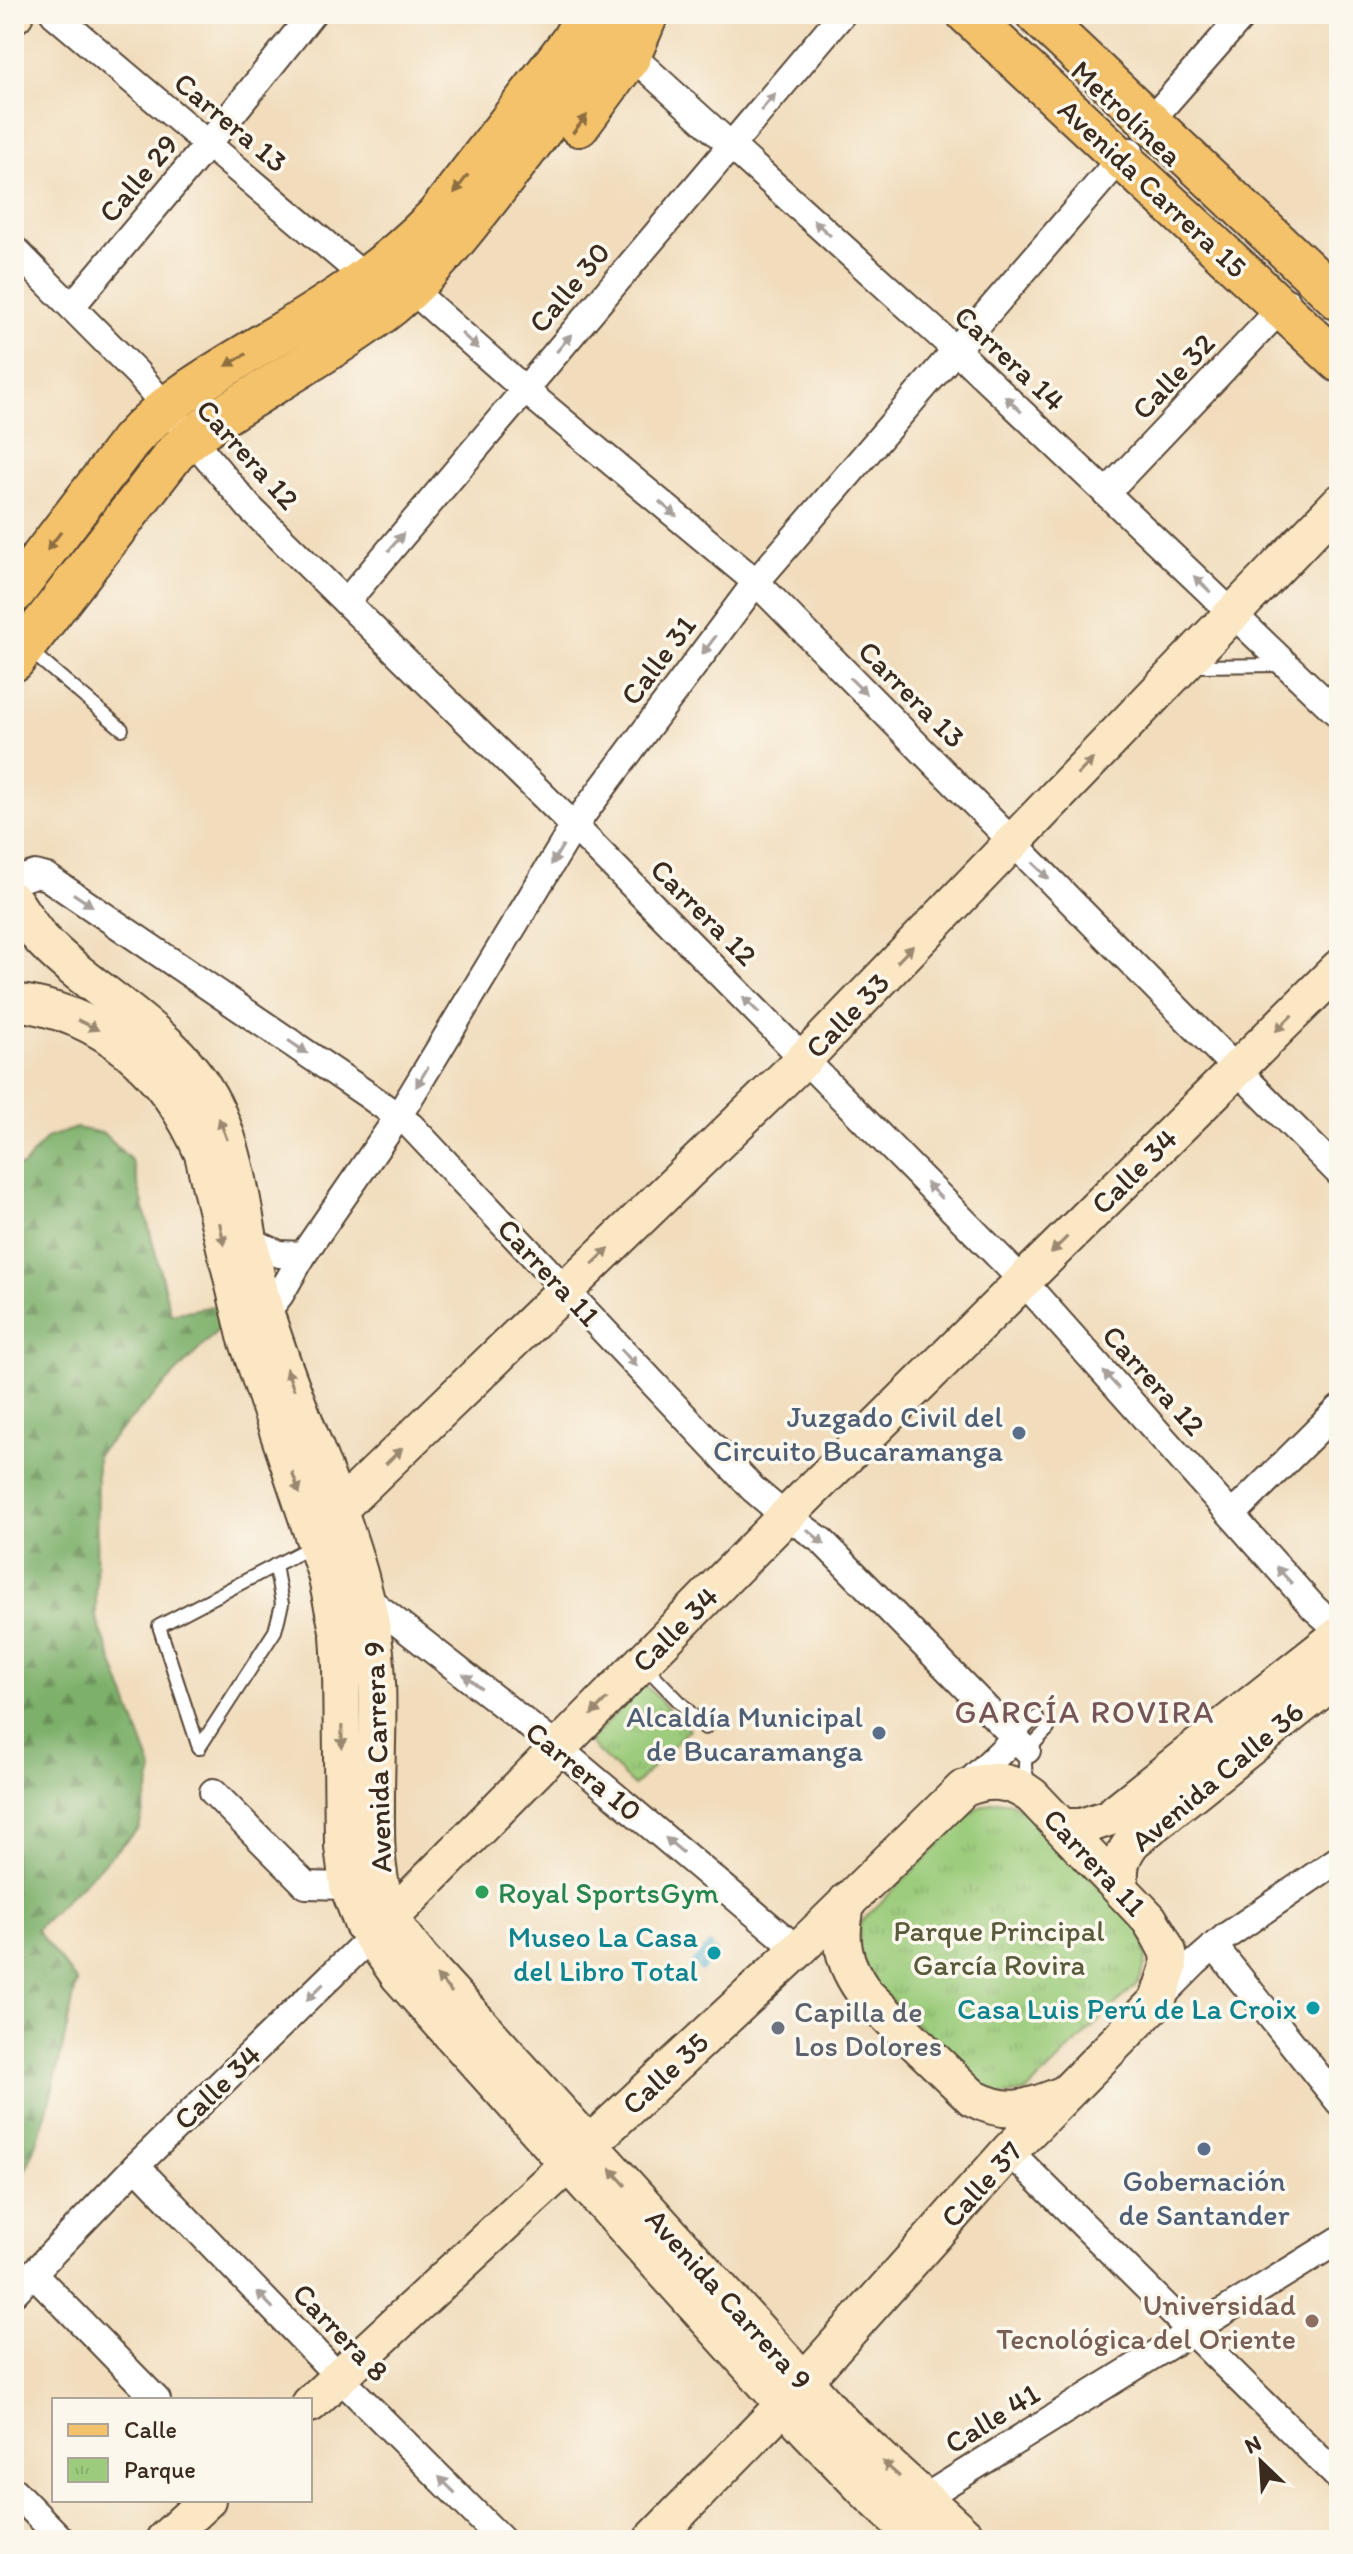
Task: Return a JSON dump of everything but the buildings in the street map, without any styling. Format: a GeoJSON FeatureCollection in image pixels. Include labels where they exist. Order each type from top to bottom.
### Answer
{"type":"FeatureCollection","features":[{"type":"Feature","properties":{"kind":"main road"},"geometry":{"type":"LineString","coordinates":[[360,273],[423,188],[513,78],[559,14]]}},
{"type":"Feature","properties":{"kind":"main road"},"geometry":{"type":"LineString","coordinates":[[19,654],[175,453],[190,439],[293,373],[396,321],[418,295],[537,110],[586,14]]}},
{"type":"Feature","properties":{"kind":"main road"},"geometry":{"type":"LineString","coordinates":[[14,593],[130,441],[164,407],[288,329],[360,273],[417,236],[537,110],[589,68],[619,14]]}},
{"type":"Feature","properties":{"kind":"main road"},"geometry":{"type":"LineString","coordinates":[[418,295],[473,255],[504,220],[613,82],[631,55],[648,14]]}},
{"type":"Feature","properties":{"kind":"main road","name":"Avenida Carrera 15"},"geometry":{"type":"LineString","coordinates":[[967,14],[1137,140],[1339,300]]}},
{"type":"Feature","properties":{"kind":"main road","name":"Avenida Carrera 15"},"geometry":{"type":"LineString","coordinates":[[1036,14],[1137,140],[1339,362]]}},
{"type":"Feature","properties":{"kind":"main road","name":"Calle 33"},"geometry":{"type":"LineString","coordinates":[[338,1510],[804,1059],[1339,503]]}},
{"type":"Feature","properties":{"kind":"main road","name":"Avenida Carrera 9"},"geometry":{"type":"LineString","coordinates":[[14,901],[47,944],[147,1027],[182,1062],[209,1096],[229,1143],[249,1240],[256,1325],[338,1510],[365,1597],[374,1638],[376,1856],[381,1886],[381,1928],[399,1976],[579,2154],[794,2393],[840,2466],[919,2540]]}},
{"type":"Feature","properties":{"kind":"main road","name":"Calle 34"},"geometry":{"type":"LineString","coordinates":[[381,1928],[787,1515],[1339,968]]}},
{"type":"Feature","properties":{"kind":"main road","name":"Avenida Carrera 9"},"geometry":{"type":"LineString","coordinates":[[14,1002],[60,1012],[109,1036],[145,1065],[176,1100],[203,1154],[256,1325],[317,1543],[339,1635],[343,1846],[348,1886],[355,1909],[381,1928]]}},
{"type":"Feature","properties":{"kind":"main road","name":"Avenida Calle 36"},"geometry":{"type":"LineString","coordinates":[[1051,1815],[1081,1827],[1108,1818],[1339,1632]]}},
{"type":"Feature","properties":{"kind":"main road","name":"Avenida Calle 36"},"geometry":{"type":"LineString","coordinates":[[1121,1889],[1118,1871],[1123,1855],[1133,1841],[1339,1676]]}},
{"type":"Feature","properties":{"kind":"main road","name":"Carrera 11"},"geometry":{"type":"LineString","coordinates":[[963,1789],[993,1780],[1018,1786],[1051,1815],[1149,1919],[1168,1952],[1169,1966],[1158,2000]]}},
{"type":"Feature","properties":{"kind":"main road","name":"Calle 35"},"geometry":{"type":"LineString","coordinates":[[312,2402],[798,1950],[963,1789]]}},
{"type":"Feature","properties":{"kind":"main road"},"geometry":{"type":"LineString","coordinates":[[847,1901],[842,1948],[852,1977],[866,1995],[973,2098],[992,2108],[1007,2110],[1036,2106],[1066,2093]]}},
{"type":"Feature","properties":{"kind":"main road","name":"Calle 37"},"geometry":{"type":"LineString","coordinates":[[652,2540],[794,2393],[1009,2151],[1158,2000]]}},
{"type":"Feature","properties":{"kind":"main road","name":"Avenida Carrera 9"},"geometry":{"type":"LineString","coordinates":[[794,2393],[852,2433],[970,2540]]}},
{"type":"Feature","properties":{"kind":"main road"},"geometry":{"type":"LineString","coordinates":[[164,2540],[205,2502]]}},
{"type":"Feature","properties":{"kind":"street","name":"Carrera 13"},"geometry":{"type":"LineString","coordinates":[[54,14],[360,273]]}},
{"type":"Feature","properties":{"kind":"street","name":"Calle 29"},"geometry":{"type":"LineString","coordinates":[[72,306],[312,14]]}},
{"type":"Feature","properties":{"kind":"street","name":"Calle 30"},"geometry":{"type":"LineString","coordinates":[[346,602],[842,14]]}},
{"type":"Feature","properties":{"kind":"street","name":"Calle 31"},"geometry":{"type":"LineString","coordinates":[[256,1325],[398,1117],[574,826],[756,582],[1244,14]]}},
{"type":"Feature","properties":{"kind":"street","name":"Carrera 14"},"geometry":{"type":"LineString","coordinates":[[631,55],[956,350],[1339,715]]}},
{"type":"Feature","properties":{"kind":"street","name":"Carrera 12"},"geometry":{"type":"LineString","coordinates":[[14,249],[137,373],[242,500],[574,826],[1023,1281],[1314,1608],[1339,1632]]}},
{"type":"Feature","properties":{"kind":"street","name":"Carrera 13"},"geometry":{"type":"LineString","coordinates":[[418,295],[525,390],[756,582],[1339,1173]]}},
{"type":"Feature","properties":{"kind":"street","name":"Calle 32"},"geometry":{"type":"LineString","coordinates":[[1106,493],[1284,305]]}},
{"type":"Feature","properties":{"kind":"street","name":"Carrera 11"},"geometry":{"type":"LineString","coordinates":[[14,881],[35,874],[47,877],[420,1135],[753,1489],[822,1541],[1021,1744]]}},
{"type":"Feature","properties":{"kind":"street"},"geometry":{"type":"LineString","coordinates":[[249,1240],[279,1254],[303,1255]]}},
{"type":"Feature","properties":{"kind":"street"},"geometry":{"type":"LineString","coordinates":[[1232,1515],[1339,1409]]}},
{"type":"Feature","properties":{"kind":"street","name":"Carrera 10"},"geometry":{"type":"LineString","coordinates":[[365,1597],[558,1748],[798,1950]]}},
{"type":"Feature","properties":{"kind":"street","name":"Calle 35"},"geometry":{"type":"LineString","coordinates":[[963,1789],[1021,1744]]}},
{"type":"Feature","properties":{"kind":"street"},"geometry":{"type":"LineString","coordinates":[[213,1792],[306,1885],[348,1886]]}},
{"type":"Feature","properties":{"kind":"street","name":"Calle 37"},"geometry":{"type":"LineString","coordinates":[[1158,2000],[1214,1946],[1339,1859]]}},
{"type":"Feature","properties":{"kind":"street","name":"Calle 34"},"geometry":{"type":"LineString","coordinates":[[14,2293],[136,2166],[381,1928]]}},
{"type":"Feature","properties":{"kind":"street"},"geometry":{"type":"LineString","coordinates":[[1214,1946],[1339,2102]]}},
{"type":"Feature","properties":{"kind":"street"},"geometry":{"type":"LineString","coordinates":[[1009,2151],[1339,2478]]}},
{"type":"Feature","properties":{"kind":"street","name":"Carrera 8"},"geometry":{"type":"LineString","coordinates":[[136,2166],[339,2377],[502,2540]]}},
{"type":"Feature","properties":{"kind":"street","name":"Calle 41"},"geometry":{"type":"LineString","coordinates":[[924,2498],[1339,2240]]}},
{"type":"Feature","properties":{"kind":"street"},"geometry":{"type":"LineString","coordinates":[[33,2273],[155,2398]]}},
{"type":"Feature","properties":{"kind":"street"},"geometry":{"type":"LineString","coordinates":[[14,2491],[62,2540]]}},
{"type":"Feature","properties":{"kind":"lane","name":"Metrolínea"},"geometry":{"type":"LineString","coordinates":[[983,14],[1137,140],[1339,314]]}},
{"type":"Feature","properties":{"kind":"lane","name":"Metrolínea"},"geometry":{"type":"LineString","coordinates":[[1023,14],[1137,140]]}},
{"type":"Feature","properties":{"kind":"lane"},"geometry":{"type":"LineString","coordinates":[[1284,305],[1339,350]]}},
{"type":"Feature","properties":{"kind":"lane"},"geometry":{"type":"LineString","coordinates":[[19,654],[122,729]]}},
{"type":"Feature","properties":{"kind":"lane"},"geometry":{"type":"LineString","coordinates":[[1182,666],[1287,665]]}},
{"type":"Feature","properties":{"kind":"lane"},"geometry":{"type":"LineString","coordinates":[[275,1565],[282,1604],[275,1631],[199,1748],[159,1626],[275,1565],[317,1543]]}},
{"type":"Feature","properties":{"kind":"lane"},"geometry":{"type":"LineString","coordinates":[[642,1663],[705,1728]]}},
{"type":"Feature","properties":{"kind":"lane"},"geometry":{"type":"LineString","coordinates":[[1037,1717],[1021,1744],[1028,1779],[1051,1815]]}},
{"type":"Feature","properties":{"kind":"lane"},"geometry":{"type":"LineString","coordinates":[[1021,1744],[1048,1729]]}},
{"type":"Feature","properties":{"kind":"green space"},"geometry":{"type":"Polygon","coordinates":[[[76,1128],[103,1133],[132,1161],[171,1314],[218,1305],[222,1326],[97,1454],[96,1617],[153,1771],[139,1828],[36,1929],[77,1982],[44,2122],[24,2172],[14,2185],[14,1166],[23,1166],[46,1138],[76,1128]]]}},
{"type":"Feature","properties":{"kind":"green space"},"geometry":{"type":"Polygon","coordinates":[[[644,1684],[689,1729],[634,1786],[588,1742],[644,1684]]]}},
{"type":"Feature","properties":{"kind":"green space","name":"Parque Principal García Rovira"},"geometry":{"type":"Polygon","coordinates":[[[996,1801],[1012,1803],[1030,1814],[1139,1929],[1146,1956],[1138,1983],[1026,2092],[994,2097],[865,1976],[858,1958],[860,1923],[975,1809],[996,1801]]]}},
{"type":"Feature","properties":{"kind":"waterway"},"geometry":{"type":"LineString","coordinates":[[695,1963],[710,1947]]}},
{"type":"Feature","properties":{"kind":"waterway"},"geometry":{"type":"LineString","coordinates":[[701,1968],[715,1953]]}},
{"type":"Feature","properties":{"kind":"place","name":"Juzgado Civil del Circuito Bucaramanga"},"geometry":{"type":"Point","coordinates":[1019,1433]}},
{"type":"Feature","properties":{"kind":"place","name":"Alcaldía Municipal de Bucaramanga"},"geometry":{"type":"Point","coordinates":[879,1733]}},
{"type":"Feature","properties":{"kind":"place","name":"Royal SportsGym"},"geometry":{"type":"Point","coordinates":[482,1892]}},
{"type":"Feature","properties":{"kind":"place","name":"Museo La Casa del Libro Total"},"geometry":{"type":"Point","coordinates":[714,1953]}},
{"type":"Feature","properties":{"kind":"place","name":"Casa Luis Perú de La Croix"},"geometry":{"type":"Point","coordinates":[1313,2008]}},
{"type":"Feature","properties":{"kind":"place","name":"Capilla de Los Dolores"},"geometry":{"type":"Point","coordinates":[778,2028]}},
{"type":"Feature","properties":{"kind":"place","name":"Gobernación de Santander"},"geometry":{"type":"Point","coordinates":[1204,2149]}},
{"type":"Feature","properties":{"kind":"place","name":"Universidad Tecnológica del Oriente"},"geometry":{"type":"Point","coordinates":[1312,2321]}},
{"type":"Feature","properties":{"kind":"district","name":"GARCÍA ROVIRA"},"geometry":{"type":"Point","coordinates":[1085,1712]}}]}
